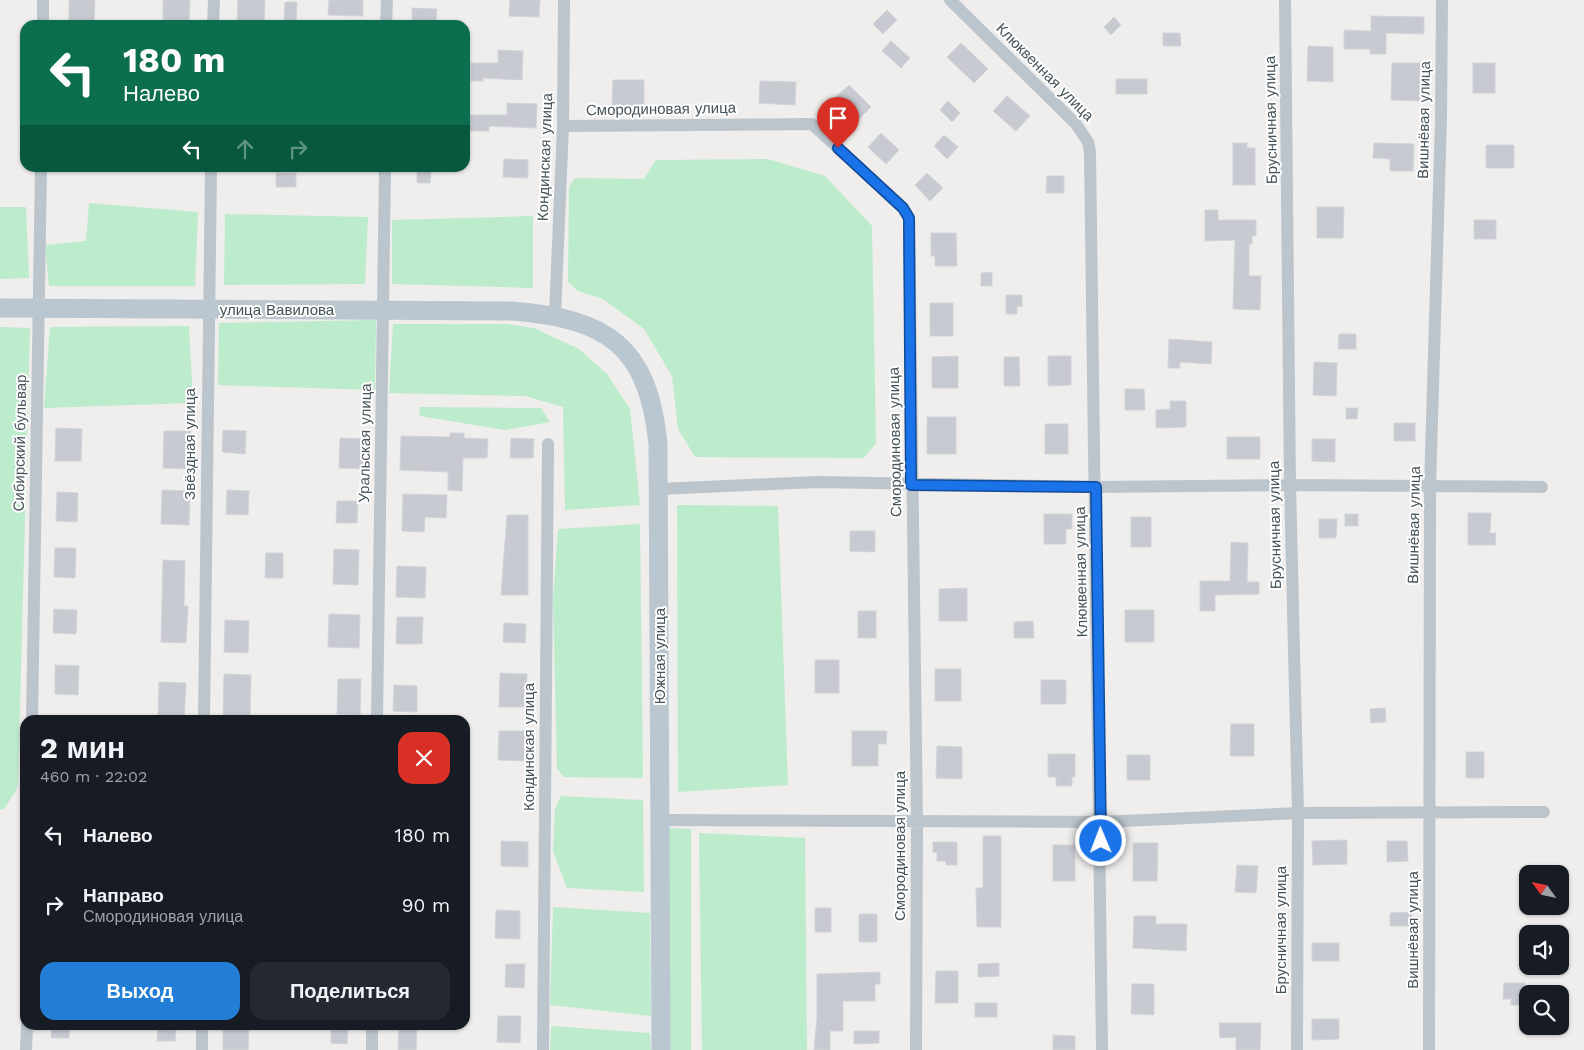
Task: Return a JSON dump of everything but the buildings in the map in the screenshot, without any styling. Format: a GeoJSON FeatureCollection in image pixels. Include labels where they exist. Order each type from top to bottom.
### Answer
{"type":"FeatureCollection","features":[{"type":"Feature","properties":{"kind":"street"},"geometry":{"type":"LineString","coordinates":[[43,0],[43,20]]}},
{"type":"Feature","properties":{"kind":"street"},"geometry":{"type":"LineString","coordinates":[[213,20],[214,0]]}},
{"type":"Feature","properties":{"kind":"street"},"geometry":{"type":"LineString","coordinates":[[386,20],[387,0]]}},
{"type":"Feature","properties":{"kind":"street","name":"Кондинская улица"},"geometry":{"type":"LineString","coordinates":[[555,315],[563,126],[564,0]]}},
{"type":"Feature","properties":{"kind":"street","name":"Клюквенная улица"},"geometry":{"type":"LineString","coordinates":[[950,0],[1076,124],[1088,142],[1090,152],[1101,822],[1102,1050]]}},
{"type":"Feature","properties":{"kind":"street","name":"Брусничная улица"},"geometry":{"type":"LineString","coordinates":[[1285,0],[1290,485],[1298,812],[1297,1050]]}},
{"type":"Feature","properties":{"kind":"street","name":"Вишнёвая улица"},"geometry":{"type":"LineString","coordinates":[[1430,1050],[1428,811],[1430,487],[1441,119],[1442,0]]}},
{"type":"Feature","properties":{"kind":"street","name":"Смородиновая улица"},"geometry":{"type":"LineString","coordinates":[[563,126],[812,124],[903,208],[909,218],[911,485],[917,822],[916,1050]]}},
{"type":"Feature","properties":{"kind":"street","name":"Сибирский бульвар"},"geometry":{"type":"LineString","coordinates":[[32,715],[41,172]]}},
{"type":"Feature","properties":{"kind":"street","name":"Звёздная улица"},"geometry":{"type":"LineString","coordinates":[[204,715],[210,172]]}},
{"type":"Feature","properties":{"kind":"street","name":"Уральская улица"},"geometry":{"type":"LineString","coordinates":[[377,715],[385,172]]}},
{"type":"Feature","properties":{"kind":"street","name":"улица Вавилова"},"geometry":{"type":"LineString","coordinates":[[0,308],[483,310],[555,315]]}},
{"type":"Feature","properties":{"kind":"street","name":"Южная улица"},"geometry":{"type":"LineString","coordinates":[[555,315],[585,323],[607,336],[624,351],[644,378],[651,396],[656,418],[659,489],[661,1050]]}},
{"type":"Feature","properties":{"kind":"street","name":"Кондинская улица"},"geometry":{"type":"LineString","coordinates":[[544,1050],[548,444]]}},
{"type":"Feature","properties":{"kind":"street"},"geometry":{"type":"LineString","coordinates":[[659,489],[817,482],[1096,487],[1290,485],[1542,487]]}},
{"type":"Feature","properties":{"kind":"street"},"geometry":{"type":"LineString","coordinates":[[660,820],[1101,822],[1298,812],[1544,812]]}},
{"type":"Feature","properties":{"kind":"street"},"geometry":{"type":"LineString","coordinates":[[26,1050],[27,1030]]}},
{"type":"Feature","properties":{"kind":"street"},"geometry":{"type":"LineString","coordinates":[[202,1030],[202,1050]]}},
{"type":"Feature","properties":{"kind":"street"},"geometry":{"type":"LineString","coordinates":[[372,1030],[372,1050]]}},
{"type":"Feature","properties":{"kind":"green space"},"geometry":{"type":"Polygon","coordinates":[[[768,159],[825,176],[872,226],[876,443],[864,458],[695,457],[678,429],[672,376],[644,329],[603,299],[578,291],[568,282],[569,187],[575,178],[644,179],[656,160],[768,159]]]}},
{"type":"Feature","properties":{"kind":"green space"},"geometry":{"type":"Polygon","coordinates":[[[89,203],[198,212],[195,286],[49,286],[45,245],[86,241],[89,203]]]}},
{"type":"Feature","properties":{"kind":"green space"},"geometry":{"type":"Polygon","coordinates":[[[0,207],[26,207],[29,278],[0,279],[0,207]]]}},
{"type":"Feature","properties":{"kind":"green space"},"geometry":{"type":"Polygon","coordinates":[[[225,214],[368,217],[365,284],[224,285],[225,214]]]}},
{"type":"Feature","properties":{"kind":"green space"},"geometry":{"type":"Polygon","coordinates":[[[533,216],[533,288],[392,284],[392,220],[533,216]]]}},
{"type":"Feature","properties":{"kind":"green space"},"geometry":{"type":"Polygon","coordinates":[[[376,320],[375,390],[218,385],[219,323],[376,320]]]}},
{"type":"Feature","properties":{"kind":"green space"},"geometry":{"type":"Polygon","coordinates":[[[393,324],[507,324],[534,328],[579,349],[607,374],[630,409],[640,505],[565,510],[563,407],[525,396],[389,393],[393,324]]]}},
{"type":"Feature","properties":{"kind":"green space"},"geometry":{"type":"Polygon","coordinates":[[[189,326],[193,403],[44,408],[50,327],[189,326]]]}},
{"type":"Feature","properties":{"kind":"green space"},"geometry":{"type":"Polygon","coordinates":[[[0,327],[30,328],[18,783],[16,791],[3,810],[0,809],[0,327]]]}},
{"type":"Feature","properties":{"kind":"green space"},"geometry":{"type":"Polygon","coordinates":[[[419,407],[541,408],[550,422],[505,430],[420,416],[419,407]]]}},
{"type":"Feature","properties":{"kind":"green space"},"geometry":{"type":"Polygon","coordinates":[[[677,505],[778,506],[788,785],[678,792],[677,505]]]}},
{"type":"Feature","properties":{"kind":"green space"},"geometry":{"type":"Polygon","coordinates":[[[640,524],[643,778],[564,777],[557,769],[553,599],[558,529],[640,524]]]}},
{"type":"Feature","properties":{"kind":"green space"},"geometry":{"type":"Polygon","coordinates":[[[561,796],[643,800],[644,892],[567,888],[553,851],[555,809],[561,796]]]}},
{"type":"Feature","properties":{"kind":"green space"},"geometry":{"type":"Polygon","coordinates":[[[668,828],[691,829],[691,1050],[670,1050],[668,828]]]}},
{"type":"Feature","properties":{"kind":"green space"},"geometry":{"type":"Polygon","coordinates":[[[699,833],[805,838],[807,1050],[702,1050],[699,833]]]}},
{"type":"Feature","properties":{"kind":"green space"},"geometry":{"type":"Polygon","coordinates":[[[553,907],[650,913],[651,1016],[550,1005],[553,907]]]}},
{"type":"Feature","properties":{"kind":"green space"},"geometry":{"type":"Polygon","coordinates":[[[551,1026],[650,1033],[651,1050],[550,1050],[551,1026]]]}},
{"type":"Feature","properties":{"kind":"route"},"geometry":{"type":"LineString","coordinates":[[838,148],[903,208],[909,218],[911,485],[1096,487],[1101,841]]}}]}
